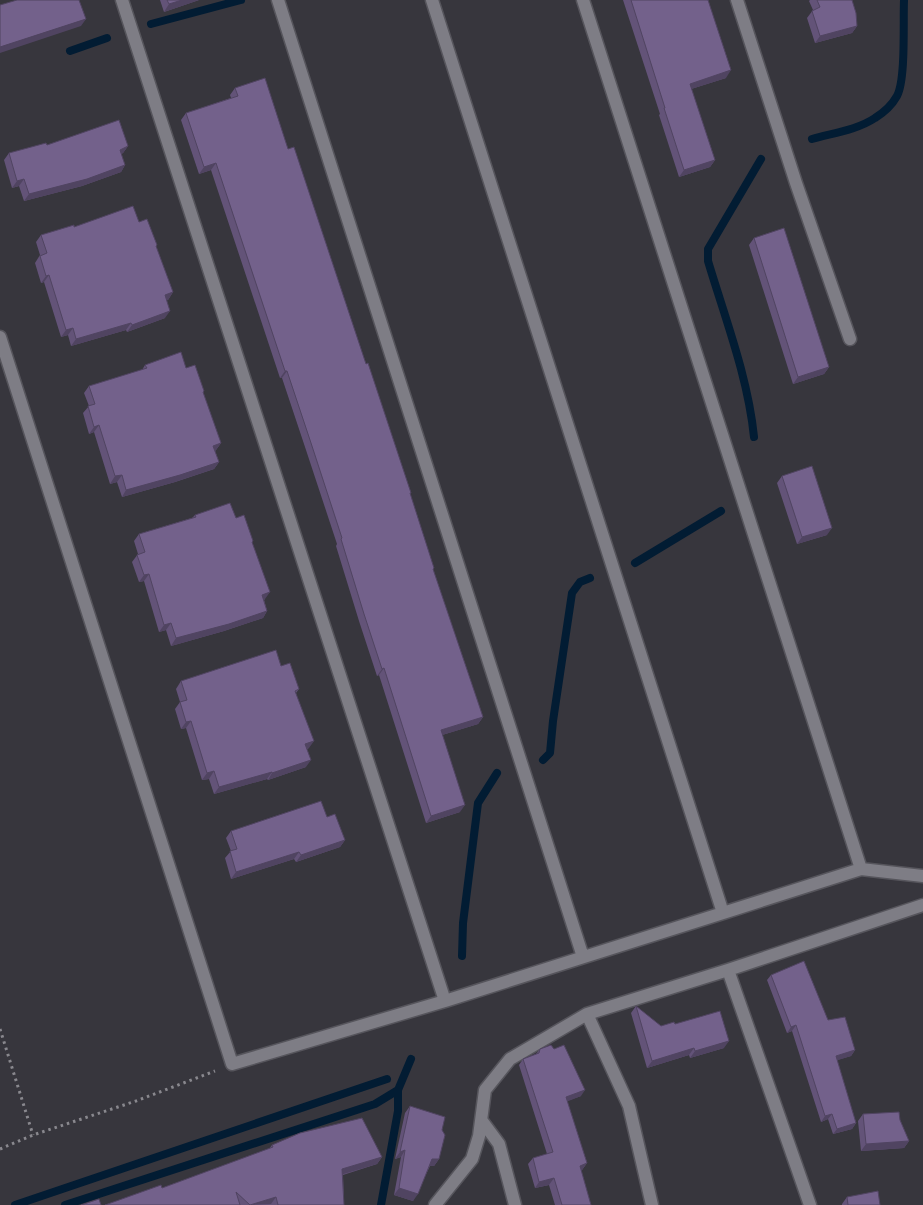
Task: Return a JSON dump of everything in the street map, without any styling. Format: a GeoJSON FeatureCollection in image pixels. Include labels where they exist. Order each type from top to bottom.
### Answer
{"type":"FeatureCollection","features":[{"type":"Feature","properties":{"kind":"street"},"geometry":{"type":"LineString","coordinates":[[122,0],[445,1001]]}},
{"type":"Feature","properties":{"kind":"street"},"geometry":{"type":"LineString","coordinates":[[278,0],[583,957]]}},
{"type":"Feature","properties":{"kind":"street"},"geometry":{"type":"LineString","coordinates":[[432,0],[723,913]]}},
{"type":"Feature","properties":{"kind":"street"},"geometry":{"type":"LineString","coordinates":[[583,0],[861,869]]}},
{"type":"Feature","properties":{"kind":"street"},"geometry":{"type":"LineString","coordinates":[[737,0],[796,183],[850,339]]}},
{"type":"Feature","properties":{"kind":"street"},"geometry":{"type":"LineString","coordinates":[[0,337],[232,1064],[445,1001],[861,869],[923,876]]}},
{"type":"Feature","properties":{"kind":"street"},"geometry":{"type":"LineString","coordinates":[[435,1205],[472,1160],[482,1122],[485,1090],[510,1059],[587,1014],[728,970],[923,905]]}},
{"type":"Feature","properties":{"kind":"street"},"geometry":{"type":"LineString","coordinates":[[728,970],[810,1205]]}},
{"type":"Feature","properties":{"kind":"street"},"geometry":{"type":"LineString","coordinates":[[587,1014],[629,1106],[652,1205]]}},
{"type":"Feature","properties":{"kind":"street"},"geometry":{"type":"LineString","coordinates":[[482,1122],[499,1144],[515,1205]]}},
{"type":"Feature","properties":{"kind":"path"},"geometry":{"type":"LineString","coordinates":[[0,1030],[33,1135]]}},
{"type":"Feature","properties":{"kind":"path"},"geometry":{"type":"LineString","coordinates":[[0,1149],[33,1135],[136,1101],[232,1064]]}},
{"type":"Feature","properties":{"kind":"building"},"geometry":{"type":"Polygon","coordinates":[[[17,0],[79,0],[86,19],[0,47],[0,5],[17,0]]]}},
{"type":"Feature","properties":{"kind":"building"},"geometry":{"type":"Polygon","coordinates":[[[167,0],[182,0],[169,4],[167,0]]]}},
{"type":"Feature","properties":{"kind":"building"},"geometry":{"type":"Polygon","coordinates":[[[631,0],[708,0],[731,70],[690,84],[715,160],[684,170],[631,0]]]}},
{"type":"Feature","properties":{"kind":"building"},"geometry":{"type":"Polygon","coordinates":[[[817,0],[852,0],[857,26],[820,36],[812,11],[820,7],[817,0]]]}},
{"type":"Feature","properties":{"kind":"building"},"geometry":{"type":"Polygon","coordinates":[[[265,78],[288,149],[294,147],[366,364],[368,363],[411,493],[433,569],[483,717],[441,730],[465,805],[431,816],[384,668],[382,669],[364,614],[311,443],[216,163],[204,167],[186,113],[238,96],[235,88],[265,78]]]}},
{"type":"Feature","properties":{"kind":"building"},"geometry":{"type":"Polygon","coordinates":[[[119,120],[128,146],[120,150],[125,165],[87,179],[29,194],[24,179],[17,181],[9,153],[46,143],[47,145],[119,120]]]}},
{"type":"Feature","properties":{"kind":"building"},"geometry":{"type":"Polygon","coordinates":[[[133,206],[139,222],[147,219],[157,245],[173,292],[165,295],[170,311],[132,325],[131,323],[76,339],[73,328],[66,330],[49,275],[46,276],[40,256],[47,253],[41,235],[74,225],[74,227],[133,206]]]}},
{"type":"Feature","properties":{"kind":"building"},"geometry":{"type":"Polygon","coordinates":[[[784,228],[829,367],[798,377],[754,238],[784,228]]]}},
{"type":"Feature","properties":{"kind":"building"},"geometry":{"type":"Polygon","coordinates":[[[181,352],[186,368],[195,365],[204,391],[221,443],[213,446],[219,462],[126,490],[122,475],[115,476],[99,425],[94,427],[88,406],[95,404],[89,386],[147,368],[145,365],[181,352]]]}},
{"type":"Feature","properties":{"kind":"building"},"geometry":{"type":"Polygon","coordinates":[[[812,466],[832,528],[802,537],[782,476],[812,466]]]}},
{"type":"Feature","properties":{"kind":"building"},"geometry":{"type":"Polygon","coordinates":[[[230,503],[236,518],[244,515],[253,541],[270,592],[262,595],[267,611],[229,624],[176,638],[171,623],[164,625],[149,574],[144,575],[137,555],[145,552],[139,534],[196,517],[195,515],[230,503]]]}},
{"type":"Feature","properties":{"kind":"building"},"geometry":{"type":"Polygon","coordinates":[[[276,650],[281,666],[290,663],[299,689],[295,691],[314,741],[305,744],[311,760],[219,787],[214,771],[207,773],[191,721],[186,722],[180,702],[187,700],[181,681],[276,650]]]}},
{"type":"Feature","properties":{"kind":"building"},"geometry":{"type":"Polygon","coordinates":[[[321,801],[327,817],[335,814],[345,840],[301,855],[299,852],[236,872],[230,851],[237,849],[231,831],[321,801]]]}},
{"type":"Feature","properties":{"kind":"building"},"geometry":{"type":"Polygon","coordinates":[[[804,961],[828,1020],[845,1017],[855,1050],[836,1056],[856,1123],[837,1129],[832,1114],[825,1116],[796,1025],[791,1027],[771,975],[804,961]]]}},
{"type":"Feature","properties":{"kind":"building"},"geometry":{"type":"Polygon","coordinates":[[[636,1006],[661,1026],[674,1022],[675,1024],[720,1011],[729,1041],[695,1051],[694,1048],[652,1061],[636,1006]]]}},
{"type":"Feature","properties":{"kind":"building"},"geometry":{"type":"Polygon","coordinates":[[[551,1045],[554,1049],[564,1045],[585,1090],[566,1097],[587,1163],[580,1166],[591,1205],[562,1205],[554,1178],[539,1182],[533,1158],[553,1152],[523,1059],[539,1053],[540,1049],[551,1045]]]}},
{"type":"Feature","properties":{"kind":"building"},"geometry":{"type":"Polygon","coordinates":[[[410,1106],[445,1117],[442,1130],[445,1135],[439,1159],[432,1159],[418,1194],[399,1188],[405,1150],[400,1152],[410,1106]]]}},
{"type":"Feature","properties":{"kind":"building"},"geometry":{"type":"Polygon","coordinates":[[[899,1112],[900,1120],[909,1141],[866,1144],[863,1114],[899,1112]]]}},
{"type":"Feature","properties":{"kind":"building"},"geometry":{"type":"Polygon","coordinates":[[[362,1118],[382,1157],[342,1169],[344,1205],[278,1205],[276,1197],[250,1205],[236,1192],[240,1205],[105,1205],[161,1185],[162,1188],[273,1147],[272,1145],[300,1133],[362,1118]]]}},
{"type":"Feature","properties":{"kind":"building"},"geometry":{"type":"Polygon","coordinates":[[[878,1191],[880,1205],[848,1205],[847,1197],[878,1191]]]}},
{"type":"Feature","properties":{"kind":"building"},"geometry":{"type":"Polygon","coordinates":[[[99,1199],[101,1205],[81,1205],[99,1199]]]}},
{"type":"Feature","properties":{"kind":"waterway"},"geometry":{"type":"LineString","coordinates":[[151,24],[241,0]]}},
{"type":"Feature","properties":{"kind":"waterway"},"geometry":{"type":"LineString","coordinates":[[812,139],[868,122],[890,106],[897,96],[902,77],[904,0]]}},
{"type":"Feature","properties":{"kind":"waterway"},"geometry":{"type":"LineString","coordinates":[[70,51],[107,38]]}},
{"type":"Feature","properties":{"kind":"waterway"},"geometry":{"type":"LineString","coordinates":[[754,437],[747,392],[708,261],[708,249],[761,159]]}},
{"type":"Feature","properties":{"kind":"waterway"},"geometry":{"type":"LineString","coordinates":[[635,563],[721,511]]}},
{"type":"Feature","properties":{"kind":"waterway"},"geometry":{"type":"LineString","coordinates":[[543,760],[550,753],[572,593],[580,582],[590,578]]}},
{"type":"Feature","properties":{"kind":"waterway"},"geometry":{"type":"LineString","coordinates":[[462,956],[463,923],[478,803],[497,773]]}},
{"type":"Feature","properties":{"kind":"waterway"},"geometry":{"type":"LineString","coordinates":[[381,1205],[398,1111],[398,1090],[411,1059]]}},
{"type":"Feature","properties":{"kind":"waterway"},"geometry":{"type":"LineString","coordinates":[[15,1205],[387,1079]]}},
{"type":"Feature","properties":{"kind":"waterway"},"geometry":{"type":"LineString","coordinates":[[65,1205],[375,1104],[398,1090]]}}]}
